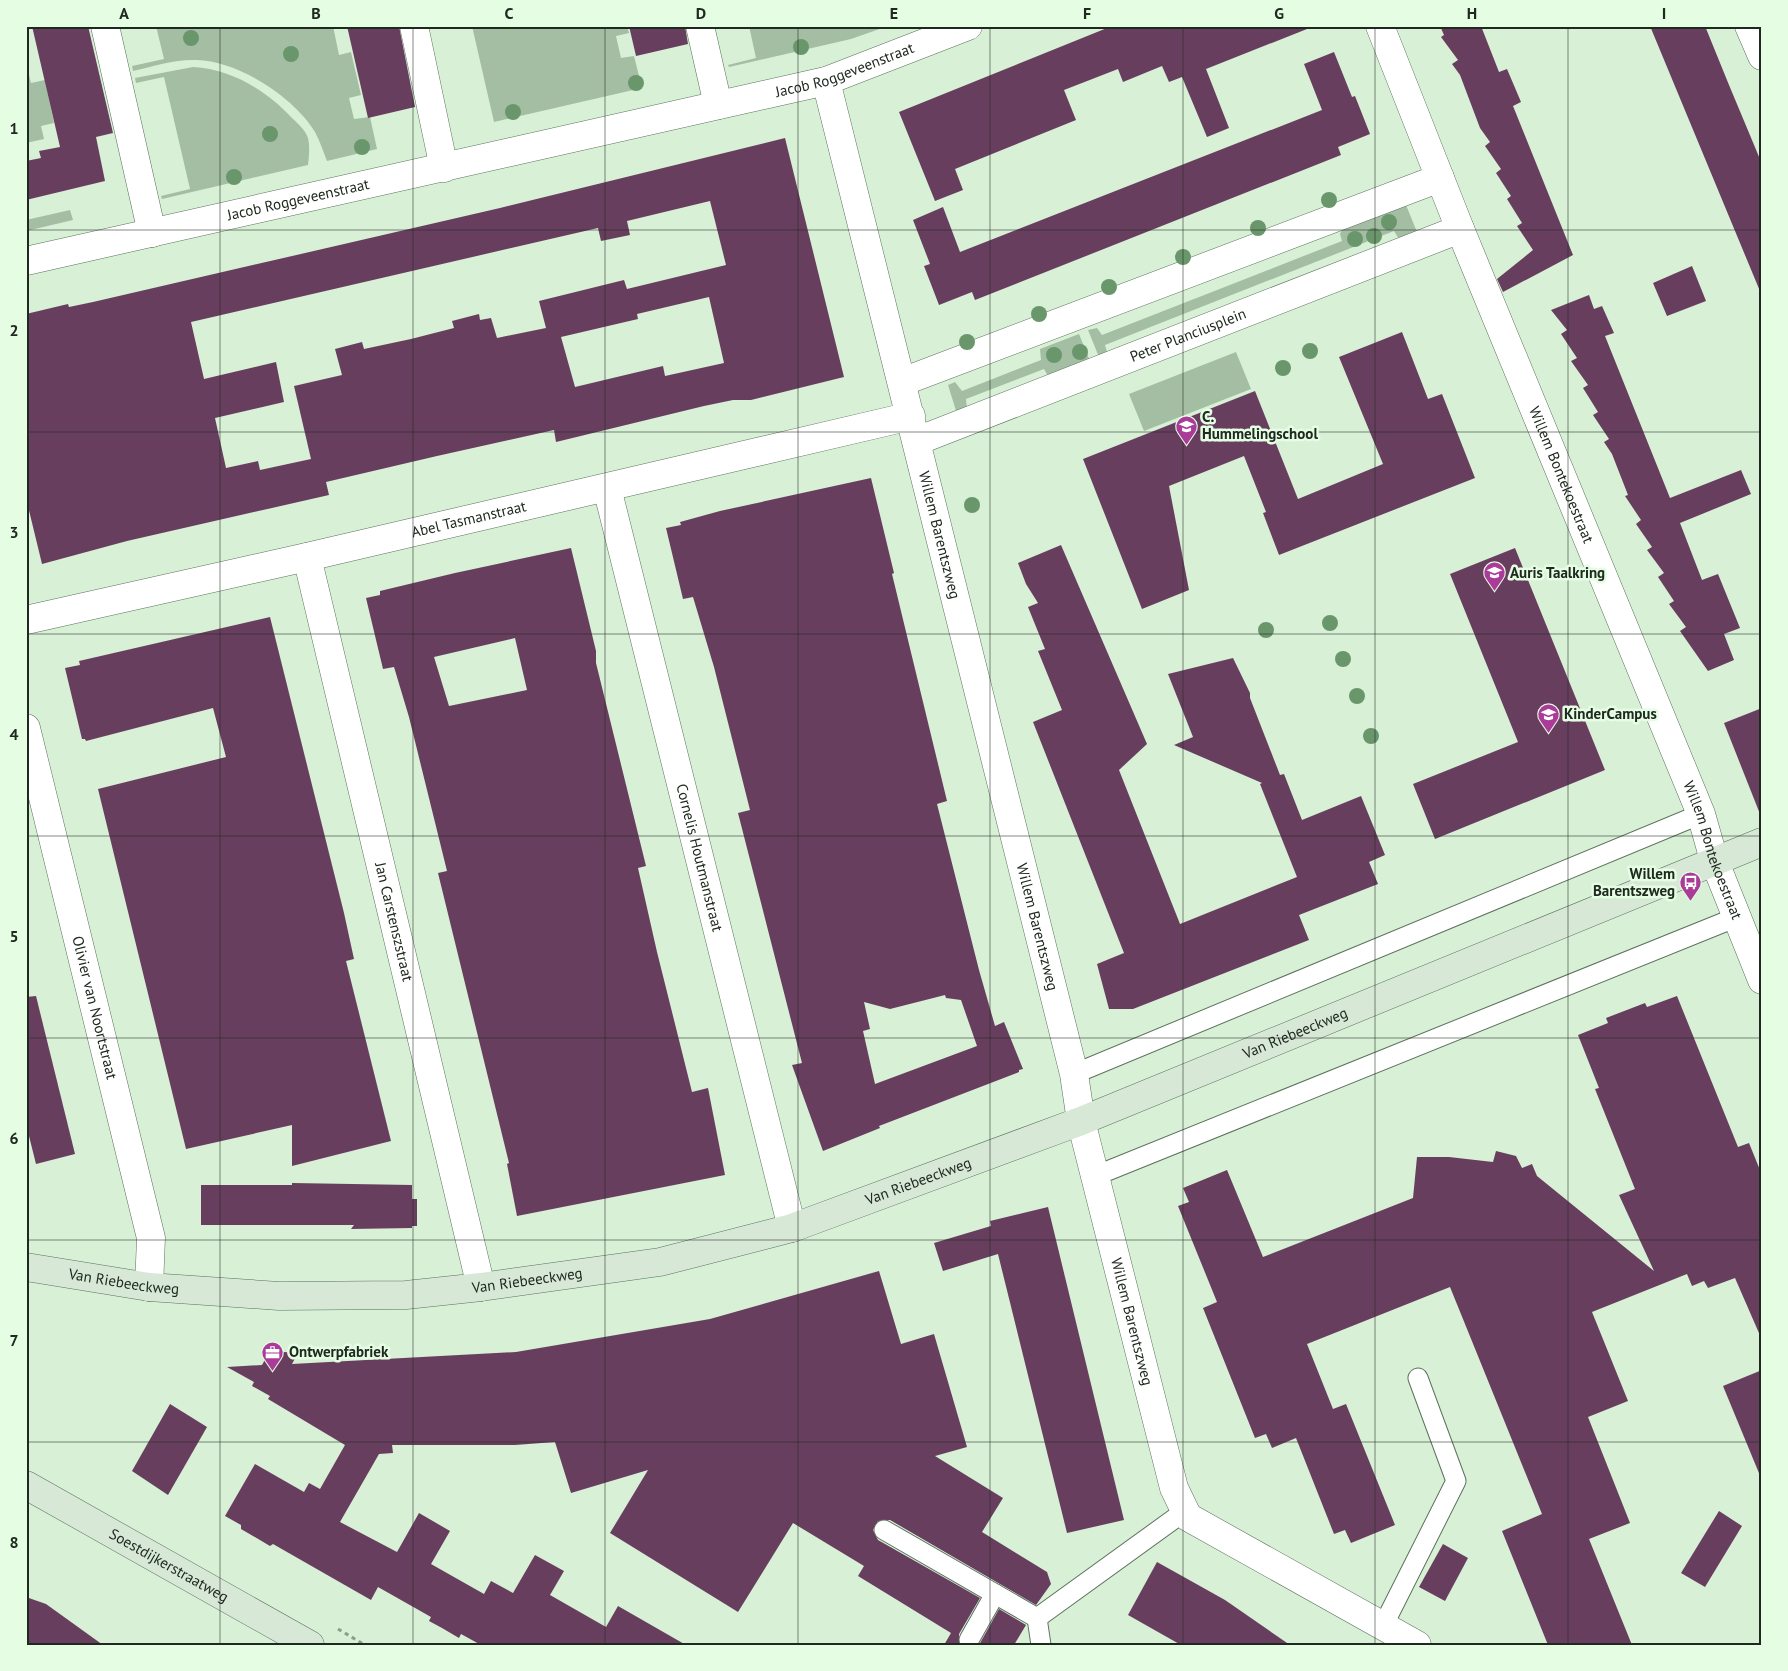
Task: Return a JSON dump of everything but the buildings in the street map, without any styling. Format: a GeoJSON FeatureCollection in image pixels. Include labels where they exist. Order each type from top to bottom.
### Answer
{"type":"FeatureCollection","features":[{"type":"Feature","properties":{"kind":"street"},"geometry":{"type":"LineString","coordinates":[[105,26],[152,233]]}},
{"type":"Feature","properties":{"kind":"street"},"geometry":{"type":"LineString","coordinates":[[414,26],[444,168]]}},
{"type":"Feature","properties":{"kind":"street"},"geometry":{"type":"LineString","coordinates":[[700,26],[718,105]]}},
{"type":"Feature","properties":{"kind":"street","name":"Jacob Roggeveenstraat"},"geometry":{"type":"LineString","coordinates":[[26,261],[826,81],[968,26]]}},
{"type":"Feature","properties":{"kind":"street","name":"Willem Bontekoestraat"},"geometry":{"type":"LineString","coordinates":[[1380,26],[1460,229],[1702,814],[1714,860],[1762,980]]}},
{"type":"Feature","properties":{"kind":"street"},"geometry":{"type":"LineString","coordinates":[[1749,26],[1762,56]]}},
{"type":"Feature","properties":{"kind":"street","name":"Willem Barentszweg"},"geometry":{"type":"LineString","coordinates":[[826,81],[1074,1074],[1081,1121],[1094,1176],[1174,1488],[1188,1517],[1417,1645]]}},
{"type":"Feature","properties":{"kind":"street"},"geometry":{"type":"LineString","coordinates":[[902,382],[1440,178]]}},
{"type":"Feature","properties":{"kind":"street","name":"Peter Planciusplein"},"geometry":{"type":"LineString","coordinates":[[914,429],[1460,229]]}},
{"type":"Feature","properties":{"kind":"street","name":"Abel Tasmanstraat"},"geometry":{"type":"LineString","coordinates":[[26,620],[607,488],[914,429]]}},
{"type":"Feature","properties":{"kind":"street","name":"Cornelis Houtmanstraat"},"geometry":{"type":"LineString","coordinates":[[607,488],[792,1228]]}},
{"type":"Feature","properties":{"kind":"street","name":"Jan Carstenszstraat"},"geometry":{"type":"LineString","coordinates":[[307,557],[481,1287]]}},
{"type":"Feature","properties":{"kind":"street","name":"Olivier van Noortstraat"},"geometry":{"type":"LineString","coordinates":[[26,728],[151,1238],[149,1287]]}},
{"type":"Feature","properties":{"kind":"street","name":"Van Riebeeckweg"},"geometry":{"type":"LineString","coordinates":[[26,1267],[149,1287],[279,1296],[406,1295],[481,1287],[660,1262],[792,1228],[1081,1121],[1714,860],[1762,842]]}},
{"type":"Feature","properties":{"kind":"street","name":"Soestdijkerstraatweg"},"geometry":{"type":"LineString","coordinates":[[26,1485],[310,1645]]}},
{"type":"Feature","properties":{"kind":"lane"},"geometry":{"type":"LineString","coordinates":[[1074,1074],[1702,814]]}},
{"type":"Feature","properties":{"kind":"lane"},"geometry":{"type":"LineString","coordinates":[[1094,1176],[1737,917]]}},
{"type":"Feature","properties":{"kind":"lane"},"geometry":{"type":"LineString","coordinates":[[1383,1626],[1456,1481],[1418,1378]]}},
{"type":"Feature","properties":{"kind":"lane"},"geometry":{"type":"LineString","coordinates":[[1036,1618],[1185,1511]]}},
{"type":"Feature","properties":{"kind":"lane"},"geometry":{"type":"LineString","coordinates":[[884,1530],[1036,1618],[1041,1645]]}},
{"type":"Feature","properties":{"kind":"lane"},"geometry":{"type":"LineString","coordinates":[[969,1640],[994,1594]]}},
{"type":"Feature","properties":{"kind":"green space"},"geometry":{"type":"Polygon","coordinates":[[[156,26],[333,26],[339,55],[351,52],[361,95],[349,98],[354,119],[370,117],[377,149],[327,161],[315,132],[306,119],[293,106],[264,83],[230,67],[213,62],[189,60],[165,63],[133,71],[132,66],[164,59],[156,26]]]}},
{"type":"Feature","properties":{"kind":"green space"},"geometry":{"type":"Polygon","coordinates":[[[472,26],[627,26],[629,33],[616,36],[621,58],[634,56],[642,88],[494,122],[472,26]]]}},
{"type":"Feature","properties":{"kind":"green space"},"geometry":{"type":"Polygon","coordinates":[[[749,26],[888,26],[851,39],[729,67],[728,65],[756,58],[749,26]]]}},
{"type":"Feature","properties":{"kind":"green space"},"geometry":{"type":"Polygon","coordinates":[[[26,63],[31,83],[45,80],[54,123],[41,126],[44,139],[26,143],[26,63]]]}},
{"type":"Feature","properties":{"kind":"green space"},"geometry":{"type":"Polygon","coordinates":[[[193,67],[221,72],[234,77],[259,90],[281,107],[301,126],[307,135],[309,141],[308,165],[162,199],[161,196],[190,189],[164,77],[136,83],[135,78],[193,67]]]}},
{"type":"Feature","properties":{"kind":"green space"},"geometry":{"type":"Polygon","coordinates":[[[1406,205],[1417,232],[1399,239],[1394,231],[1105,345],[1107,352],[1099,357],[1088,330],[1097,328],[1102,335],[1342,241],[1340,234],[1342,230],[1406,205]]]}},
{"type":"Feature","properties":{"kind":"green space"},"geometry":{"type":"Polygon","coordinates":[[[70,210],[73,220],[26,231],[26,220],[70,210]]]}},
{"type":"Feature","properties":{"kind":"green space"},"geometry":{"type":"Polygon","coordinates":[[[1079,334],[1090,361],[1048,376],[1044,369],[966,399],[967,409],[957,414],[948,385],[955,382],[962,391],[1041,360],[1040,349],[1079,334]]]}},
{"type":"Feature","properties":{"kind":"green space"},"geometry":{"type":"Polygon","coordinates":[[[1236,352],[1251,389],[1144,431],[1129,394],[1236,352]]]}},
{"type":"Feature","properties":{"kind":"place","name":"C. Hummelingschool"},"geometry":{"type":"Point","coordinates":[1186,445]}},
{"type":"Feature","properties":{"kind":"place","name":"Auris Taalkring"},"geometry":{"type":"Point","coordinates":[1494,592]}},
{"type":"Feature","properties":{"kind":"place","name":"KinderCampus"},"geometry":{"type":"Point","coordinates":[1548,733]}},
{"type":"Feature","properties":{"kind":"place","name":"Willem Barentszweg"},"geometry":{"type":"Point","coordinates":[1691,902]}},
{"type":"Feature","properties":{"kind":"place","name":"Ontwerpfabriek"},"geometry":{"type":"Point","coordinates":[273,1371]}}]}
